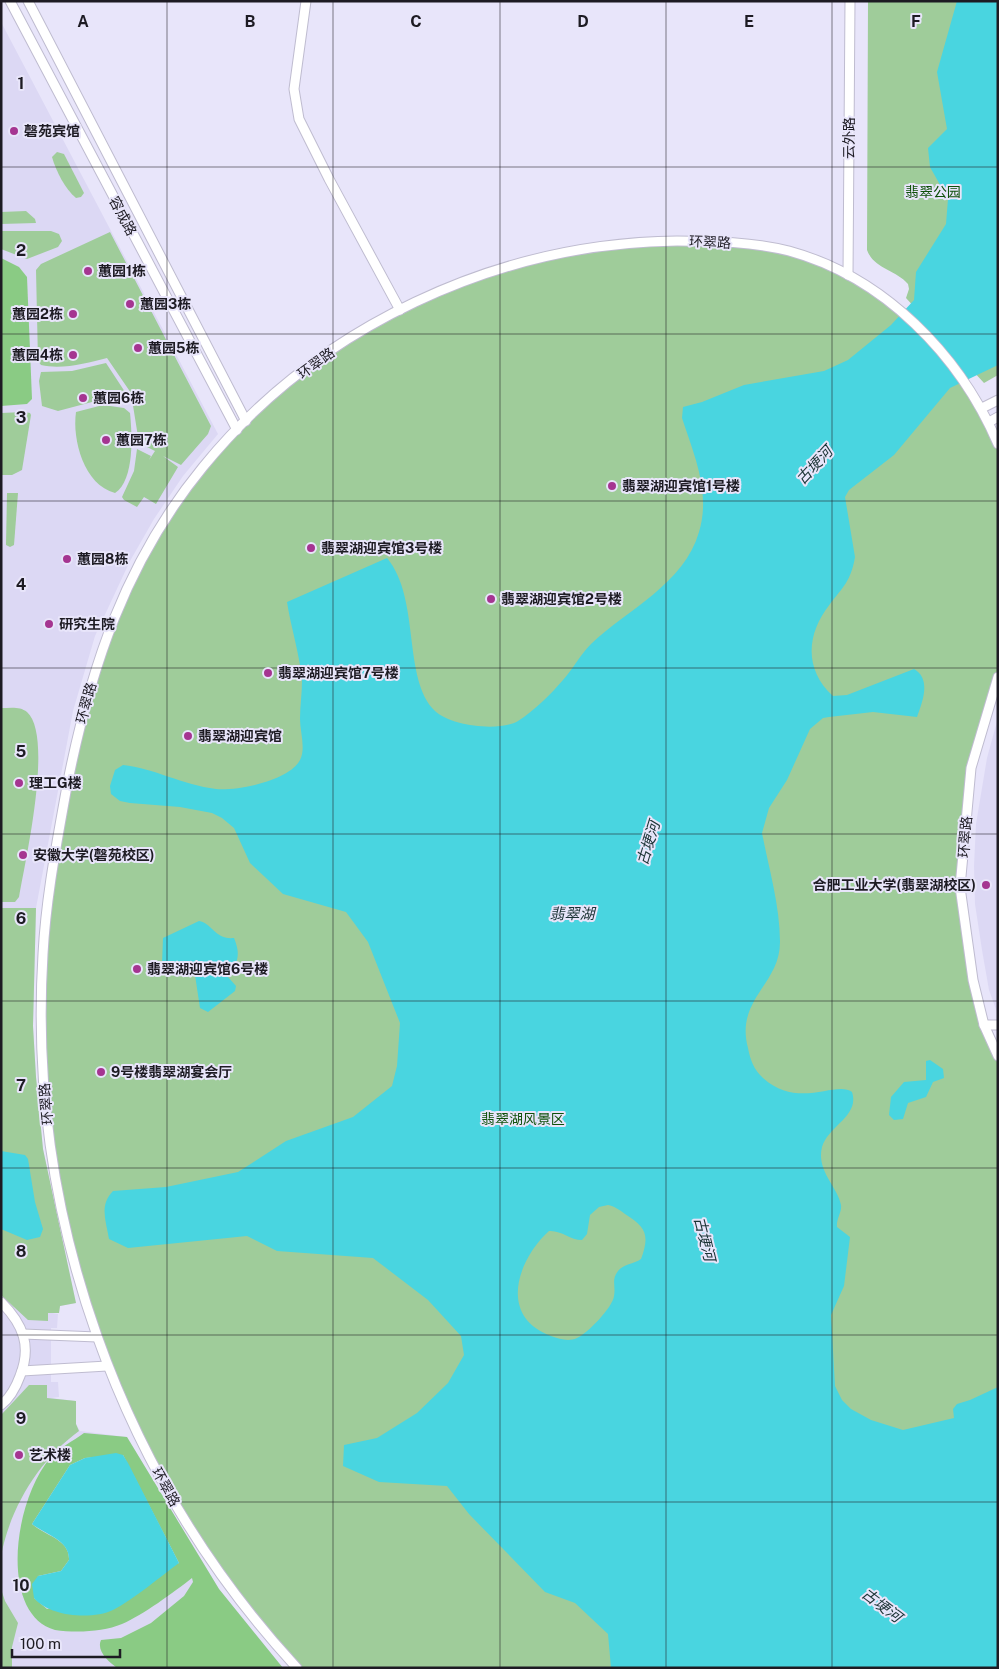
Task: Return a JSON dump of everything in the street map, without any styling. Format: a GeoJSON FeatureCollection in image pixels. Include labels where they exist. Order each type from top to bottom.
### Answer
{"type":"FeatureCollection","features":[{"type":"Feature","properties":{"kind":"street","name":"容成路"},"geometry":{"type":"LineString","coordinates":[[10,1],[237,430]]}},
{"type":"Feature","properties":{"kind":"street","name":"容成路"},"geometry":{"type":"LineString","coordinates":[[28,1],[246,421]]}},
{"type":"Feature","properties":{"kind":"street"},"geometry":{"type":"LineString","coordinates":[[306,1],[294,89],[299,118],[329,179],[400,310]]}},
{"type":"Feature","properties":{"kind":"street","name":"云外路"},"geometry":{"type":"LineString","coordinates":[[848,275],[850,1]]}},
{"type":"Feature","properties":{"kind":"street","name":"环翠路"},"geometry":{"type":"LineString","coordinates":[[297,1668],[245,1606],[188,1526],[143,1444],[108,1366],[81,1289],[61,1213],[51,1151],[41,1046],[42,980],[53,867],[83,710],[114,616],[144,557],[190,484],[237,430],[314,363],[354,336],[400,310],[450,286],[514,265],[574,251],[637,242],[698,241],[772,247],[818,261],[848,275],[890,302],[942,351],[982,408]]}},
{"type":"Feature","properties":{"kind":"street"},"geometry":{"type":"LineString","coordinates":[[998,400],[982,408],[998,444]]}},
{"type":"Feature","properties":{"kind":"street"},"geometry":{"type":"LineString","coordinates":[[989,422],[998,417]]}},
{"type":"Feature","properties":{"kind":"street","name":"环翠路"},"geometry":{"type":"LineString","coordinates":[[998,677],[971,768],[960,887],[973,980],[984,1025],[998,1056]]}},
{"type":"Feature","properties":{"kind":"street"},"geometry":{"type":"LineString","coordinates":[[984,1025],[998,1025]]}},
{"type":"Feature","properties":{"kind":"street"},"geometry":{"type":"LineString","coordinates":[[1,1302],[16,1319],[23,1334],[26,1355],[22,1372],[10,1395],[1,1405]]}},
{"type":"Feature","properties":{"kind":"street"},"geometry":{"type":"LineString","coordinates":[[23,1334],[97,1337]]}},
{"type":"Feature","properties":{"kind":"street"},"geometry":{"type":"LineString","coordinates":[[22,1372],[108,1366]]}},
{"type":"Feature","properties":{"kind":"shaded area","name":"安徽大学(磬苑校区)"},"geometry":{"type":"Polygon","coordinates":[[[1,22],[218,434],[183,476],[154,519],[130,561],[95,636],[73,711],[36,908],[33,1026],[43,1149],[76,1303],[60,1306],[59,1313],[52,1313],[58,1314],[57,1328],[51,1328],[51,1382],[58,1382],[59,1397],[51,1398],[76,1401],[76,1424],[80,1431],[127,1437],[219,1589],[283,1668],[1,1668],[1,22]]]}},
{"type":"Feature","properties":{"kind":"shaded area","name":"合肥工业大学(翡翠湖校区)"},"geometry":{"type":"Polygon","coordinates":[[[998,718],[998,1015],[989,990],[982,950],[975,904],[974,866],[976,824],[987,758],[998,718]]]}},
{"type":"Feature","properties":{"kind":"green space","name":"翡翠公园"},"geometry":{"type":"Polygon","coordinates":[[[868,1],[998,1],[998,375],[984,383],[906,298],[909,289],[908,284],[898,275],[875,261],[867,250],[868,1]]]}},
{"type":"Feature","properties":{"kind":"green space"},"geometry":{"type":"Polygon","coordinates":[[[57,152],[64,154],[84,193],[81,197],[76,198],[61,179],[52,157],[57,152]]]}},
{"type":"Feature","properties":{"kind":"green space"},"geometry":{"type":"Polygon","coordinates":[[[26,211],[35,219],[36,223],[1,224],[1,212],[26,211]]]}},
{"type":"Feature","properties":{"kind":"green space"},"geometry":{"type":"Polygon","coordinates":[[[1,231],[51,231],[59,234],[62,241],[58,247],[27,259],[1,249],[1,231]]]}},
{"type":"Feature","properties":{"kind":"green space"},"geometry":{"type":"Polygon","coordinates":[[[110,232],[211,426],[208,434],[181,465],[163,456],[178,467],[156,504],[144,497],[137,507],[122,497],[134,471],[137,449],[151,456],[149,460],[155,451],[139,443],[131,393],[107,358],[57,367],[41,365],[38,361],[36,270],[41,264],[110,232]]]}},
{"type":"Feature","properties":{"kind":"green space","name":"翡翠湖风景区"},"geometry":{"type":"Polygon","coordinates":[[[698,241],[804,256],[890,302],[942,351],[998,444],[998,677],[971,768],[960,887],[973,980],[998,1056],[998,1668],[297,1668],[258,1623],[155,1469],[81,1289],[44,1091],[48,899],[95,667],[144,557],[219,448],[314,363],[423,298],[556,254],[698,241]]]}},
{"type":"Feature","properties":{"kind":"green space"},"geometry":{"type":"Polygon","coordinates":[[[1,258],[19,267],[27,277],[32,399],[27,404],[1,406],[1,258]]]}},
{"type":"Feature","properties":{"kind":"green space"},"geometry":{"type":"Polygon","coordinates":[[[106,363],[127,395],[123,402],[92,402],[58,411],[42,406],[39,381],[41,372],[72,371],[106,363]]]}},
{"type":"Feature","properties":{"kind":"green space"},"geometry":{"type":"Polygon","coordinates":[[[103,405],[124,408],[130,413],[131,456],[129,467],[126,478],[115,493],[95,481],[88,471],[78,448],[76,435],[76,412],[103,405]]]}},
{"type":"Feature","properties":{"kind":"green space"},"geometry":{"type":"Polygon","coordinates":[[[24,412],[31,415],[22,470],[12,475],[1,475],[1,413],[24,412]]]}},
{"type":"Feature","properties":{"kind":"green space"},"geometry":{"type":"Polygon","coordinates":[[[7,493],[18,493],[14,545],[10,547],[6,545],[7,493]]]}},
{"type":"Feature","properties":{"kind":"green space"},"geometry":{"type":"Polygon","coordinates":[[[1,708],[18,708],[27,712],[35,725],[38,746],[38,772],[31,829],[19,897],[15,902],[1,902],[1,708]]]}},
{"type":"Feature","properties":{"kind":"green space"},"geometry":{"type":"Polygon","coordinates":[[[1,908],[36,908],[33,1026],[43,1149],[76,1303],[60,1306],[59,1313],[48,1313],[48,1321],[28,1320],[1,1295],[1,908]]]}},
{"type":"Feature","properties":{"kind":"green space"},"geometry":{"type":"Polygon","coordinates":[[[29,1385],[47,1385],[47,1398],[76,1401],[76,1424],[79,1431],[51,1456],[28,1486],[11,1520],[1,1556],[1,1415],[29,1385]]]}},
{"type":"Feature","properties":{"kind":"green space"},"geometry":{"type":"Polygon","coordinates":[[[84,1433],[127,1437],[219,1589],[283,1668],[117,1668],[107,1659],[100,1648],[101,1640],[121,1638],[151,1623],[184,1596],[193,1582],[192,1578],[149,1609],[115,1627],[80,1632],[63,1631],[55,1630],[37,1620],[26,1603],[19,1581],[20,1529],[27,1502],[37,1478],[50,1458],[84,1433]],[[123,1455],[85,1458],[70,1465],[32,1524],[61,1543],[68,1553],[69,1560],[61,1571],[38,1576],[34,1598],[47,1609],[179,1563],[123,1455]]]}},
{"type":"Feature","properties":{"kind":"green space"},"geometry":{"type":"Polygon","coordinates":[[[1,1589],[5,1601],[18,1623],[12,1647],[12,1668],[1,1668],[1,1589]]]}},
{"type":"Feature","properties":{"kind":"water","name":"翡翠湖"},"geometry":{"type":"Polygon","coordinates":[[[957,1],[998,1],[998,365],[950,388],[894,455],[849,490],[845,497],[855,557],[849,578],[816,627],[812,652],[817,675],[833,696],[847,695],[914,669],[920,673],[923,679],[923,698],[917,717],[873,712],[823,718],[810,729],[787,780],[769,808],[762,833],[776,901],[780,942],[778,957],[773,970],[752,1004],[746,1031],[749,1052],[755,1068],[763,1078],[777,1087],[790,1092],[803,1093],[836,1089],[845,1089],[852,1092],[852,1108],[825,1140],[821,1156],[822,1164],[841,1205],[837,1227],[850,1237],[844,1286],[831,1315],[835,1386],[842,1400],[851,1409],[871,1420],[903,1430],[954,1418],[953,1409],[957,1404],[998,1387],[998,1668],[611,1668],[608,1634],[575,1603],[545,1592],[469,1514],[447,1486],[379,1482],[343,1466],[344,1445],[377,1438],[417,1413],[448,1383],[464,1355],[461,1336],[428,1300],[373,1258],[277,1251],[247,1236],[128,1248],[109,1239],[105,1220],[105,1208],[106,1202],[113,1191],[166,1187],[238,1172],[286,1141],[353,1117],[392,1086],[397,1066],[400,1023],[368,942],[346,912],[283,894],[250,863],[234,828],[222,818],[212,813],[180,807],[120,801],[111,794],[110,786],[115,770],[123,765],[146,769],[192,784],[216,789],[236,788],[262,783],[285,774],[294,767],[300,760],[303,750],[300,719],[302,681],[287,602],[387,558],[397,575],[404,595],[418,679],[425,697],[435,711],[442,716],[463,724],[488,727],[518,721],[536,707],[563,680],[591,644],[668,581],[681,567],[692,550],[699,532],[703,503],[700,474],[682,418],[683,407],[702,402],[744,385],[824,371],[848,360],[891,325],[914,300],[916,272],[946,224],[948,199],[930,167],[928,148],[947,129],[937,72],[957,1]],[[610,1206],[599,1207],[590,1215],[587,1234],[582,1240],[549,1231],[528,1257],[518,1287],[519,1302],[524,1316],[534,1327],[564,1340],[574,1339],[581,1335],[599,1320],[613,1301],[615,1277],[618,1271],[641,1259],[645,1244],[642,1228],[638,1223],[610,1206]]]}},
{"type":"Feature","properties":{"kind":"water"},"geometry":{"type":"Polygon","coordinates":[[[199,921],[222,936],[234,938],[238,954],[236,963],[228,977],[236,986],[235,991],[208,1012],[200,1008],[195,975],[162,964],[163,938],[199,921]]]}},
{"type":"Feature","properties":{"kind":"water"},"geometry":{"type":"Polygon","coordinates":[[[930,1060],[943,1069],[944,1078],[933,1082],[926,1097],[908,1103],[903,1119],[894,1120],[889,1115],[891,1097],[904,1082],[926,1080],[926,1061],[930,1060]]]}},
{"type":"Feature","properties":{"kind":"water"},"geometry":{"type":"Polygon","coordinates":[[[1,1151],[25,1155],[28,1159],[35,1202],[43,1229],[40,1237],[27,1240],[1,1229],[1,1151]]]}},
{"type":"Feature","properties":{"kind":"water"},"geometry":{"type":"Polygon","coordinates":[[[116,1453],[123,1455],[128,1463],[179,1563],[113,1610],[83,1616],[60,1613],[41,1604],[34,1598],[32,1584],[38,1576],[61,1571],[69,1560],[68,1553],[66,1547],[32,1524],[70,1465],[85,1458],[116,1453]]]}},
{"type":"Feature","properties":{"kind":"place","name":"磬苑宾馆"},"geometry":{"type":"Point","coordinates":[14,131]}},
{"type":"Feature","properties":{"kind":"place","name":"蕙园1栋"},"geometry":{"type":"Point","coordinates":[88,271]}},
{"type":"Feature","properties":{"kind":"place","name":"蕙园3栋"},"geometry":{"type":"Point","coordinates":[130,304]}},
{"type":"Feature","properties":{"kind":"place","name":"蕙园2栋"},"geometry":{"type":"Point","coordinates":[73,314]}},
{"type":"Feature","properties":{"kind":"place","name":"蕙园5栋"},"geometry":{"type":"Point","coordinates":[138,348]}},
{"type":"Feature","properties":{"kind":"place","name":"蕙园4栋"},"geometry":{"type":"Point","coordinates":[73,355]}},
{"type":"Feature","properties":{"kind":"place","name":"蕙园6栋"},"geometry":{"type":"Point","coordinates":[83,398]}},
{"type":"Feature","properties":{"kind":"place","name":"蕙园7栋"},"geometry":{"type":"Point","coordinates":[106,440]}},
{"type":"Feature","properties":{"kind":"place","name":"翡翠湖迎宾馆1号楼"},"geometry":{"type":"Point","coordinates":[612,486]}},
{"type":"Feature","properties":{"kind":"place","name":"翡翠湖迎宾馆3号楼"},"geometry":{"type":"Point","coordinates":[311,548]}},
{"type":"Feature","properties":{"kind":"place","name":"蕙园8栋"},"geometry":{"type":"Point","coordinates":[67,559]}},
{"type":"Feature","properties":{"kind":"place","name":"翡翠湖迎宾馆2号楼"},"geometry":{"type":"Point","coordinates":[491,599]}},
{"type":"Feature","properties":{"kind":"place","name":"研究生院"},"geometry":{"type":"Point","coordinates":[49,624]}},
{"type":"Feature","properties":{"kind":"place","name":"翡翠湖迎宾馆7号楼"},"geometry":{"type":"Point","coordinates":[268,673]}},
{"type":"Feature","properties":{"kind":"place","name":"翡翠湖迎宾馆"},"geometry":{"type":"Point","coordinates":[188,736]}},
{"type":"Feature","properties":{"kind":"place","name":"理工G楼"},"geometry":{"type":"Point","coordinates":[19,783]}},
{"type":"Feature","properties":{"kind":"place","name":"安徽大学(磬苑校区)"},"geometry":{"type":"Point","coordinates":[23,855]}},
{"type":"Feature","properties":{"kind":"place","name":"合肥工业大学(翡翠湖校区)"},"geometry":{"type":"Point","coordinates":[986,885]}},
{"type":"Feature","properties":{"kind":"place","name":"翡翠湖迎宾馆6号楼"},"geometry":{"type":"Point","coordinates":[137,969]}},
{"type":"Feature","properties":{"kind":"place","name":"9号楼翡翠湖宴会厅"},"geometry":{"type":"Point","coordinates":[101,1072]}},
{"type":"Feature","properties":{"kind":"place","name":"艺术楼"},"geometry":{"type":"Point","coordinates":[19,1455]}},
{"type":"Feature","properties":{"kind":"water label","name":"古埂河"},"geometry":{"type":"Point","coordinates":[814,465]}},
{"type":"Feature","properties":{"kind":"water label","name":"古埂河"},"geometry":{"type":"Point","coordinates":[648,843]}},
{"type":"Feature","properties":{"kind":"water label","name":"古埂河"},"geometry":{"type":"Point","coordinates":[705,1239]}},
{"type":"Feature","properties":{"kind":"water label","name":"古埂河"},"geometry":{"type":"Point","coordinates":[882,1605]}}]}
